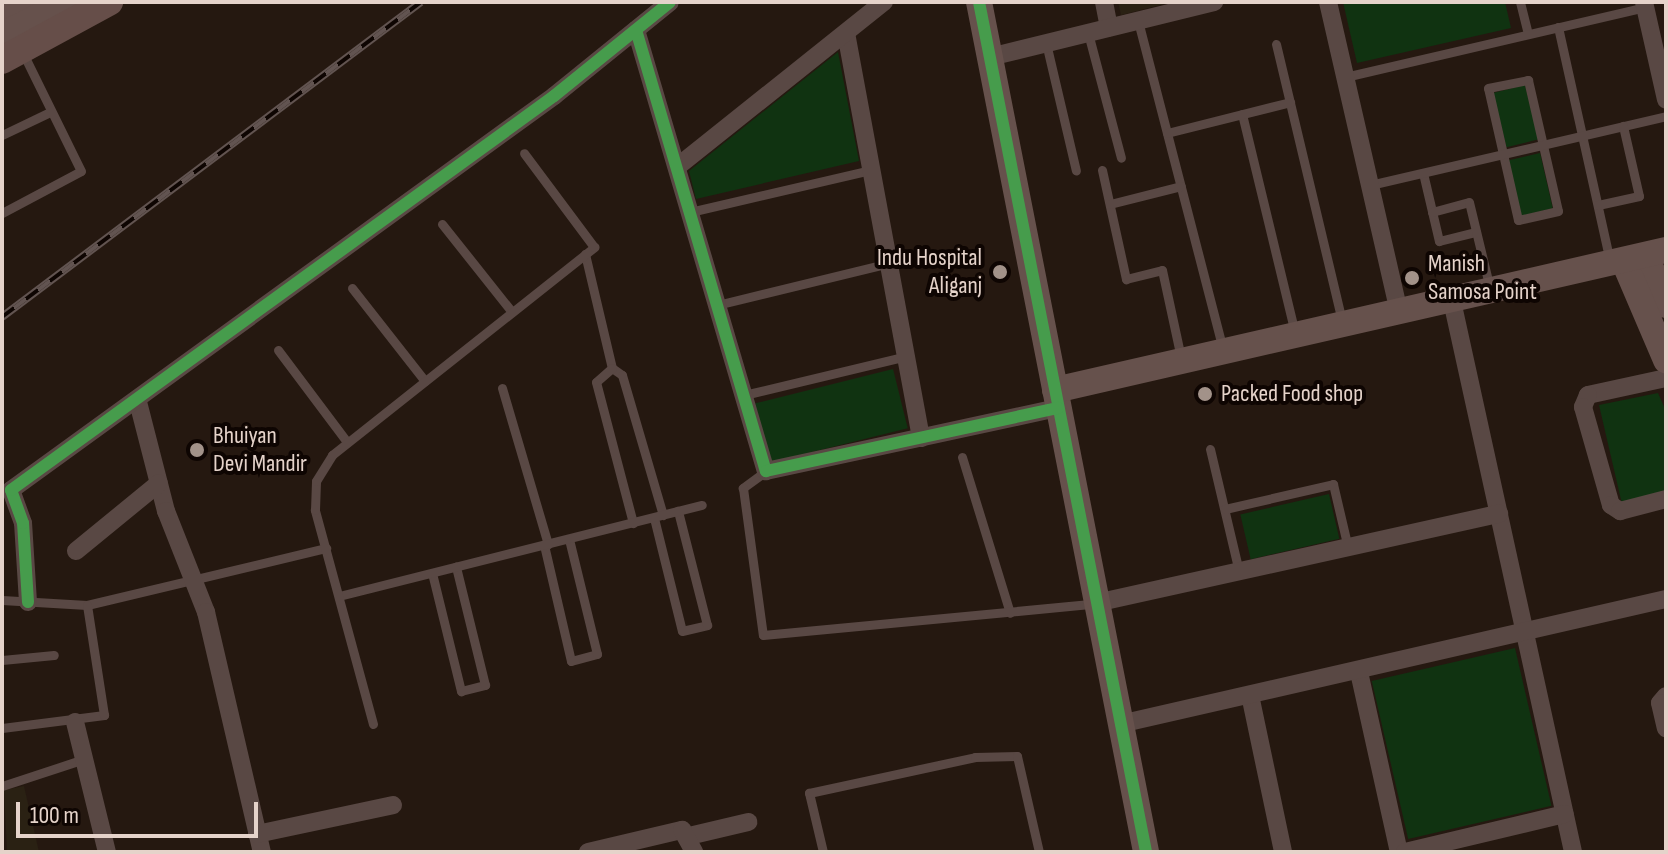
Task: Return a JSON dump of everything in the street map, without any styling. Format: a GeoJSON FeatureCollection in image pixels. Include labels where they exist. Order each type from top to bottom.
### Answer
{"type":"FeatureCollection","features":[{"type":"Feature","properties":{"kind":"main road"},"geometry":{"type":"LineString","coordinates":[[9,48],[109,2]]}},
{"type":"Feature","properties":{"kind":"street"},"geometry":{"type":"LineString","coordinates":[[2,14],[24,2]]}},
{"type":"Feature","properties":{"kind":"street"},"geometry":{"type":"LineString","coordinates":[[9,48],[67,2]]}},
{"type":"Feature","properties":{"kind":"street"},"geometry":{"type":"LineString","coordinates":[[28,602],[23,523],[7,482],[138,402],[554,96],[670,2]]}},
{"type":"Feature","properties":{"kind":"street"},"geometry":{"type":"LineString","coordinates":[[677,167],[884,2]]}},
{"type":"Feature","properties":{"kind":"street"},"geometry":{"type":"LineString","coordinates":[[979,2],[1146,852]]}},
{"type":"Feature","properties":{"kind":"street"},"geometry":{"type":"LineString","coordinates":[[1104,2],[1109,28]]}},
{"type":"Feature","properties":{"kind":"street"},"geometry":{"type":"LineString","coordinates":[[990,57],[1214,2]]}},
{"type":"Feature","properties":{"kind":"street"},"geometry":{"type":"LineString","coordinates":[[1328,2],[1399,313]]}},
{"type":"Feature","properties":{"kind":"street"},"geometry":{"type":"LineString","coordinates":[[1644,4],[1666,100]]}},
{"type":"Feature","properties":{"kind":"street"},"geometry":{"type":"LineString","coordinates":[[636,30],[766,471],[921,438],[1224,352],[1490,292],[1643,265]]}},
{"type":"Feature","properties":{"kind":"street"},"geometry":{"type":"LineString","coordinates":[[846,33],[921,438]]}},
{"type":"Feature","properties":{"kind":"street"},"geometry":{"type":"LineString","coordinates":[[1643,265],[1666,305]]}},
{"type":"Feature","properties":{"kind":"street"},"geometry":{"type":"LineString","coordinates":[[1643,265],[1666,360]]}},
{"type":"Feature","properties":{"kind":"street"},"geometry":{"type":"LineString","coordinates":[[1452,301],[1573,852]]}},
{"type":"Feature","properties":{"kind":"street"},"geometry":{"type":"LineString","coordinates":[[1666,378],[1588,395],[1583,407],[1611,505],[1620,511],[1666,499]]}},
{"type":"Feature","properties":{"kind":"street"},"geometry":{"type":"LineString","coordinates":[[138,402],[159,483],[194,583],[260,843],[393,805]]}},
{"type":"Feature","properties":{"kind":"street"},"geometry":{"type":"LineString","coordinates":[[76,551],[159,483]]}},
{"type":"Feature","properties":{"kind":"street"},"geometry":{"type":"LineString","coordinates":[[1096,603],[1499,514]]}},
{"type":"Feature","properties":{"kind":"street"},"geometry":{"type":"LineString","coordinates":[[1120,724],[1525,635],[1666,599]]}},
{"type":"Feature","properties":{"kind":"street"},"geometry":{"type":"LineString","coordinates":[[1359,672],[1399,852]]}},
{"type":"Feature","properties":{"kind":"street"},"geometry":{"type":"LineString","coordinates":[[1250,695],[1283,852]]}},
{"type":"Feature","properties":{"kind":"street"},"geometry":{"type":"LineString","coordinates":[[1666,696],[1660,703],[1666,728]]}},
{"type":"Feature","properties":{"kind":"street"},"geometry":{"type":"LineString","coordinates":[[75,722],[107,852]]}},
{"type":"Feature","properties":{"kind":"street"},"geometry":{"type":"LineString","coordinates":[[1405,852],[1565,814]]}},
{"type":"Feature","properties":{"kind":"street"},"geometry":{"type":"LineString","coordinates":[[588,852],[674,831],[692,844],[748,822]]}},
{"type":"Feature","properties":{"kind":"lane"},"geometry":{"type":"LineString","coordinates":[[1520,2],[1528,34]]}},
{"type":"Feature","properties":{"kind":"lane"},"geometry":{"type":"LineString","coordinates":[[1345,77],[1644,4]]}},
{"type":"Feature","properties":{"kind":"lane"},"geometry":{"type":"LineString","coordinates":[[1138,21],[1224,352]]}},
{"type":"Feature","properties":{"kind":"lane"},"geometry":{"type":"LineString","coordinates":[[1558,27],[1598,205],[1643,265]]}},
{"type":"Feature","properties":{"kind":"lane"},"geometry":{"type":"LineString","coordinates":[[1088,33],[1121,158]]}},
{"type":"Feature","properties":{"kind":"lane"},"geometry":{"type":"LineString","coordinates":[[1046,43],[1076,171]]}},
{"type":"Feature","properties":{"kind":"lane"},"geometry":{"type":"LineString","coordinates":[[1276,44],[1343,325]]}},
{"type":"Feature","properties":{"kind":"lane"},"geometry":{"type":"LineString","coordinates":[[2,213],[81,171],[50,112],[9,48]]}},
{"type":"Feature","properties":{"kind":"lane"},"geometry":{"type":"LineString","coordinates":[[1528,80],[1558,211],[1518,220],[1503,154],[1488,88],[1528,80]]}},
{"type":"Feature","properties":{"kind":"lane"},"geometry":{"type":"LineString","coordinates":[[1167,133],[1290,102]]}},
{"type":"Feature","properties":{"kind":"lane"},"geometry":{"type":"LineString","coordinates":[[2,135],[50,112]]}},
{"type":"Feature","properties":{"kind":"lane"},"geometry":{"type":"LineString","coordinates":[[1242,114],[1296,336]]}},
{"type":"Feature","properties":{"kind":"lane"},"geometry":{"type":"LineString","coordinates":[[1370,185],[1666,116]]}},
{"type":"Feature","properties":{"kind":"lane"},"geometry":{"type":"LineString","coordinates":[[1598,205],[1639,196],[1623,126]]}},
{"type":"Feature","properties":{"kind":"lane"},"geometry":{"type":"LineString","coordinates":[[373,724],[315,510],[316,481],[332,455],[347,442],[594,247],[524,153]]}},
{"type":"Feature","properties":{"kind":"lane"},"geometry":{"type":"LineString","coordinates":[[690,212],[871,170]]}},
{"type":"Feature","properties":{"kind":"lane"},"geometry":{"type":"LineString","coordinates":[[1102,170],[1126,279],[1162,270],[1182,362]]}},
{"type":"Feature","properties":{"kind":"lane"},"geometry":{"type":"LineString","coordinates":[[1423,173],[1439,241],[1476,232]]}},
{"type":"Feature","properties":{"kind":"lane"},"geometry":{"type":"LineString","coordinates":[[1110,204],[1181,186]]}},
{"type":"Feature","properties":{"kind":"lane"},"geometry":{"type":"LineString","coordinates":[[1432,212],[1469,202],[1490,292]]}},
{"type":"Feature","properties":{"kind":"lane"},"geometry":{"type":"LineString","coordinates":[[442,224],[512,312]]}},
{"type":"Feature","properties":{"kind":"lane"},"geometry":{"type":"LineString","coordinates":[[585,254],[612,368],[622,375],[658,516],[682,631],[707,625],[678,511]]}},
{"type":"Feature","properties":{"kind":"lane"},"geometry":{"type":"LineString","coordinates":[[717,305],[889,263]]}},
{"type":"Feature","properties":{"kind":"lane"},"geometry":{"type":"LineString","coordinates":[[352,288],[425,381]]}},
{"type":"Feature","properties":{"kind":"lane"},"geometry":{"type":"LineString","coordinates":[[278,350],[347,442]]}},
{"type":"Feature","properties":{"kind":"lane"},"geometry":{"type":"LineString","coordinates":[[744,395],[906,356]]}},
{"type":"Feature","properties":{"kind":"lane"},"geometry":{"type":"LineString","coordinates":[[612,368],[596,382],[633,523]]}},
{"type":"Feature","properties":{"kind":"lane"},"geometry":{"type":"LineString","coordinates":[[502,388],[546,544],[571,661],[597,654],[569,539]]}},
{"type":"Feature","properties":{"kind":"lane"},"geometry":{"type":"LineString","coordinates":[[1210,449],[1239,572]]}},
{"type":"Feature","properties":{"kind":"lane"},"geometry":{"type":"LineString","coordinates":[[962,457],[1010,613]]}},
{"type":"Feature","properties":{"kind":"lane"},"geometry":{"type":"LineString","coordinates":[[766,471],[743,488],[763,635],[1096,603]]}},
{"type":"Feature","properties":{"kind":"lane"},"geometry":{"type":"LineString","coordinates":[[1225,509],[1333,484],[1348,548]]}},
{"type":"Feature","properties":{"kind":"lane"},"geometry":{"type":"LineString","coordinates":[[339,596],[702,505]]}},
{"type":"Feature","properties":{"kind":"lane"},"geometry":{"type":"LineString","coordinates":[[2,600],[87,605],[194,583],[326,548]]}},
{"type":"Feature","properties":{"kind":"lane"},"geometry":{"type":"LineString","coordinates":[[432,573],[461,691],[485,685],[456,567]]}},
{"type":"Feature","properties":{"kind":"lane"},"geometry":{"type":"LineString","coordinates":[[2,728],[60,718],[75,722],[104,715],[87,605]]}},
{"type":"Feature","properties":{"kind":"lane"},"geometry":{"type":"LineString","coordinates":[[2,660],[54,655]]}},
{"type":"Feature","properties":{"kind":"lane"},"geometry":{"type":"LineString","coordinates":[[823,852],[809,793],[975,757],[1017,756],[1039,852]]}},
{"type":"Feature","properties":{"kind":"lane"},"geometry":{"type":"LineString","coordinates":[[2,786],[84,759]]}},
{"type":"Feature","properties":{"kind":"shaded area"},"geometry":{"type":"Polygon","coordinates":[[[1118,2],[1172,2],[1121,15],[1118,2]]]}},
{"type":"Feature","properties":{"kind":"shaded area"},"geometry":{"type":"Polygon","coordinates":[[[24,786],[39,852],[7,852],[4,790],[24,786]]]}},
{"type":"Feature","properties":{"kind":"green space"},"geometry":{"type":"Polygon","coordinates":[[[1343,2],[1505,2],[1511,28],[1357,63],[1343,2]]]}},
{"type":"Feature","properties":{"kind":"green space"},"geometry":{"type":"Polygon","coordinates":[[[838,52],[859,161],[696,199],[689,171],[838,52]]]}},
{"type":"Feature","properties":{"kind":"green space"},"geometry":{"type":"Polygon","coordinates":[[[1525,85],[1539,139],[1507,147],[1493,93],[1525,85]]]}},
{"type":"Feature","properties":{"kind":"green space"},"geometry":{"type":"Polygon","coordinates":[[[1540,153],[1553,209],[1521,216],[1508,160],[1540,153]]]}},
{"type":"Feature","properties":{"kind":"green space"},"geometry":{"type":"Polygon","coordinates":[[[893,369],[908,428],[770,463],[755,403],[893,369]]]}},
{"type":"Feature","properties":{"kind":"green space"},"geometry":{"type":"Polygon","coordinates":[[[1658,393],[1666,411],[1666,493],[1622,504],[1599,405],[1658,393]]]}},
{"type":"Feature","properties":{"kind":"green space"},"geometry":{"type":"Polygon","coordinates":[[[1329,494],[1339,539],[1251,559],[1240,514],[1329,494]]]}},
{"type":"Feature","properties":{"kind":"green space"},"geometry":{"type":"Polygon","coordinates":[[[1515,648],[1551,806],[1408,839],[1372,681],[1515,648]]]}},
{"type":"Feature","properties":{"kind":"railway"},"geometry":{"type":"LineString","coordinates":[[2,317],[421,2]]}},
{"type":"Feature","properties":{"kind":"cycle path"},"geometry":{"type":"LineString","coordinates":[[28,602],[23,523],[11,490],[554,96],[670,2]]}},
{"type":"Feature","properties":{"kind":"cycle path"},"geometry":{"type":"LineString","coordinates":[[979,2],[1146,852]]}},
{"type":"Feature","properties":{"kind":"cycle path"},"geometry":{"type":"LineString","coordinates":[[636,30],[766,471],[1058,408]]}},
{"type":"Feature","properties":{"kind":"place","name":"Indu Hospital Aliganj"},"geometry":{"type":"Point","coordinates":[1000,272]}},
{"type":"Feature","properties":{"kind":"place","name":"Manish Samosa Point"},"geometry":{"type":"Point","coordinates":[1412,278]}},
{"type":"Feature","properties":{"kind":"place","name":"Packed Food shop"},"geometry":{"type":"Point","coordinates":[1205,394]}},
{"type":"Feature","properties":{"kind":"place","name":"Bhuiyan Devi Mandir"},"geometry":{"type":"Point","coordinates":[197,450]}}]}
